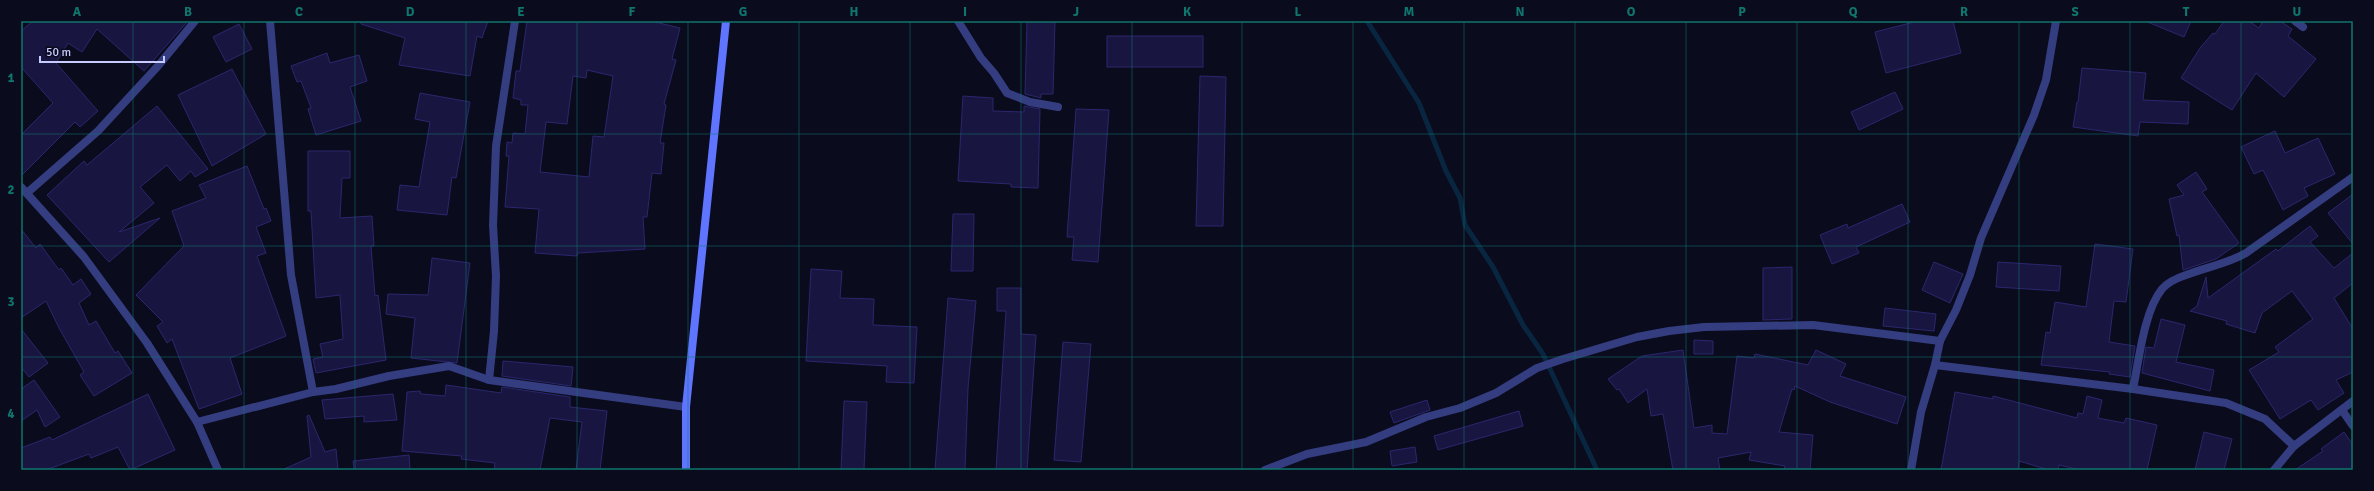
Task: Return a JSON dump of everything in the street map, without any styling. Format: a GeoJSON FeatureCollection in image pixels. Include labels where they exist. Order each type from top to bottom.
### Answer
{"type":"FeatureCollection","features":[{"type":"Feature","properties":{"kind":"main road"},"geometry":{"type":"LineString","coordinates":[[686,470],[686,407],[726,21]]}},
{"type":"Feature","properties":{"kind":"street"},"geometry":{"type":"LineString","coordinates":[[195,21],[158,66],[98,131],[24,190],[84,257],[134,325],[197,422],[218,470]]}},
{"type":"Feature","properties":{"kind":"street"},"geometry":{"type":"LineString","coordinates":[[270,21],[290,275],[313,392]]}},
{"type":"Feature","properties":{"kind":"street"},"geometry":{"type":"LineString","coordinates":[[489,380],[494,331],[496,284],[493,225],[496,146],[515,21]]}},
{"type":"Feature","properties":{"kind":"street"},"geometry":{"type":"LineString","coordinates":[[958,21],[981,58],[994,73],[1007,93],[1030,102],[1058,106]]}},
{"type":"Feature","properties":{"kind":"street"},"geometry":{"type":"LineString","coordinates":[[1911,470],[1921,412],[1935,365],[1940,341],[1956,310],[1970,275],[1981,238],[2034,115],[2046,80],[2056,21]]}},
{"type":"Feature","properties":{"kind":"street"},"geometry":{"type":"LineString","coordinates":[[2295,21],[2303,27]]}},
{"type":"Feature","properties":{"kind":"street"},"geometry":{"type":"LineString","coordinates":[[2133,389],[2147,323],[2161,291],[2166,286],[2186,275],[2231,261],[2246,253],[2353,177]]}},
{"type":"Feature","properties":{"kind":"street"},"geometry":{"type":"LineString","coordinates":[[1264,470],[1278,468],[1307,454],[1366,442],[1426,417],[1460,408],[1496,393],[1538,368],[1637,337],[1704,327],[1813,325],[1940,341]]}},
{"type":"Feature","properties":{"kind":"street"},"geometry":{"type":"LineString","coordinates":[[1935,365],[2133,389],[2226,403],[2265,419],[2294,446]]}},
{"type":"Feature","properties":{"kind":"street"},"geometry":{"type":"LineString","coordinates":[[197,422],[313,392],[336,389],[389,376],[449,366],[489,380],[686,407]]}},
{"type":"Feature","properties":{"kind":"street"},"geometry":{"type":"LineString","coordinates":[[2274,470],[2294,446],[2353,401]]}},
{"type":"Feature","properties":{"kind":"street"},"geometry":{"type":"LineString","coordinates":[[2342,410],[2353,426]]}},
{"type":"Feature","properties":{"kind":"building"},"geometry":{"type":"Polygon","coordinates":[[[33,21],[188,21],[144,71],[97,29],[82,52],[68,43],[56,63],[98,111],[80,127],[75,122],[21,176],[21,135],[53,103],[21,67],[21,31],[33,21]]]}},
{"type":"Feature","properties":{"kind":"building"},"geometry":{"type":"Polygon","coordinates":[[[361,21],[488,21],[482,38],[477,36],[470,76],[399,65],[405,38],[361,24],[361,21]]]}},
{"type":"Feature","properties":{"kind":"building"},"geometry":{"type":"Polygon","coordinates":[[[527,21],[651,21],[680,28],[672,59],[676,60],[664,104],[666,105],[660,143],[664,143],[661,174],[652,173],[647,217],[643,217],[645,249],[578,253],[577,256],[535,253],[539,209],[505,207],[509,156],[506,156],[507,142],[512,143],[513,133],[525,134],[528,105],[521,105],[521,100],[513,98],[516,71],[520,71],[527,21]],[[587,70],[586,78],[573,76],[567,124],[546,122],[540,172],[589,177],[593,136],[604,137],[613,76],[587,70]]]}},
{"type":"Feature","properties":{"kind":"building"},"geometry":{"type":"Polygon","coordinates":[[[1027,21],[1055,21],[1053,94],[1041,94],[1041,98],[1025,94],[1027,21]]]}},
{"type":"Feature","properties":{"kind":"building"},"geometry":{"type":"Polygon","coordinates":[[[1918,21],[1953,21],[1961,53],[1886,73],[1875,32],[1918,21]]]}},
{"type":"Feature","properties":{"kind":"building"},"geometry":{"type":"Polygon","coordinates":[[[2145,21],[2191,21],[2184,37],[2145,21]]]}},
{"type":"Feature","properties":{"kind":"building"},"geometry":{"type":"Polygon","coordinates":[[[2224,21],[2249,21],[2259,28],[2263,21],[2280,21],[2292,29],[2288,36],[2316,59],[2284,97],[2256,73],[2232,110],[2181,78],[2200,48],[2213,33],[2215,34],[2224,21]]]}},
{"type":"Feature","properties":{"kind":"building"},"geometry":{"type":"Polygon","coordinates":[[[239,24],[252,49],[226,62],[213,37],[239,24]]]}},
{"type":"Feature","properties":{"kind":"building"},"geometry":{"type":"Polygon","coordinates":[[[1107,36],[1203,36],[1203,67],[1107,67],[1107,36]]]}},
{"type":"Feature","properties":{"kind":"building"},"geometry":{"type":"Polygon","coordinates":[[[327,53],[330,63],[359,55],[367,81],[350,87],[361,121],[316,135],[308,109],[311,108],[301,81],[297,82],[291,66],[327,53]]]}},
{"type":"Feature","properties":{"kind":"building"},"geometry":{"type":"Polygon","coordinates":[[[2082,68],[2146,73],[2143,100],[2189,102],[2188,124],[2140,122],[2138,136],[2073,127],[2082,68]]]}},
{"type":"Feature","properties":{"kind":"building"},"geometry":{"type":"Polygon","coordinates":[[[232,69],[266,134],[212,166],[178,95],[232,69]]]}},
{"type":"Feature","properties":{"kind":"building"},"geometry":{"type":"Polygon","coordinates":[[[1200,76],[1226,77],[1223,226],[1196,226],[1200,76]]]}},
{"type":"Feature","properties":{"kind":"building"},"geometry":{"type":"Polygon","coordinates":[[[1895,92],[1903,109],[1859,130],[1851,112],[1895,92]]]}},
{"type":"Feature","properties":{"kind":"building"},"geometry":{"type":"Polygon","coordinates":[[[420,93],[470,102],[456,178],[452,177],[447,215],[397,210],[400,185],[419,187],[430,122],[415,119],[420,93]]]}},
{"type":"Feature","properties":{"kind":"building"},"geometry":{"type":"Polygon","coordinates":[[[963,96],[993,98],[993,111],[1024,112],[1024,106],[1040,109],[1038,188],[1011,187],[1011,184],[958,181],[963,96]]]}},
{"type":"Feature","properties":{"kind":"building"},"geometry":{"type":"Polygon","coordinates":[[[157,106],[208,169],[195,177],[191,171],[180,181],[167,165],[140,187],[154,203],[119,232],[160,218],[109,262],[47,195],[84,161],[87,165],[157,106]]]}},
{"type":"Feature","properties":{"kind":"building"},"geometry":{"type":"Polygon","coordinates":[[[1076,109],[1109,110],[1098,262],[1072,260],[1074,237],[1067,237],[1076,109]]]}},
{"type":"Feature","properties":{"kind":"building"},"geometry":{"type":"Polygon","coordinates":[[[2275,131],[2285,153],[2318,138],[2335,174],[2304,188],[2308,196],[2283,210],[2263,170],[2254,174],[2241,147],[2275,131]]]}},
{"type":"Feature","properties":{"kind":"building"},"geometry":{"type":"Polygon","coordinates":[[[308,151],[350,151],[350,178],[342,178],[340,218],[372,216],[374,246],[371,246],[375,296],[378,295],[386,360],[316,373],[313,359],[323,357],[320,344],[343,339],[340,295],[316,298],[311,211],[308,211],[308,151]]]}},
{"type":"Feature","properties":{"kind":"building"},"geometry":{"type":"Polygon","coordinates":[[[247,166],[264,209],[266,208],[271,221],[256,227],[266,253],[257,256],[286,336],[230,358],[242,394],[199,409],[172,339],[167,343],[157,326],[163,322],[136,295],[184,246],[172,211],[206,198],[199,185],[247,166]]]}},
{"type":"Feature","properties":{"kind":"building"},"geometry":{"type":"Polygon","coordinates":[[[2196,172],[2207,189],[2202,192],[2239,243],[2216,259],[2183,270],[2179,235],[2177,236],[2169,199],[2184,195],[2177,185],[2196,172]]]}},
{"type":"Feature","properties":{"kind":"building"},"geometry":{"type":"Polygon","coordinates":[[[2353,194],[2353,244],[2328,213],[2353,194]]]}},
{"type":"Feature","properties":{"kind":"building"},"geometry":{"type":"Polygon","coordinates":[[[1902,204],[1910,222],[1856,247],[1859,253],[1832,264],[1820,235],[1847,224],[1848,228],[1902,204]]]}},
{"type":"Feature","properties":{"kind":"building"},"geometry":{"type":"Polygon","coordinates":[[[953,214],[974,214],[973,271],[951,271],[953,214]]]}},
{"type":"Feature","properties":{"kind":"building"},"geometry":{"type":"Polygon","coordinates":[[[2310,226],[2318,236],[2310,242],[2334,268],[2353,253],[2353,283],[2334,298],[2353,329],[2353,372],[2336,380],[2344,393],[2318,410],[2311,400],[2280,419],[2249,370],[2279,352],[2275,347],[2313,319],[2292,291],[2262,313],[2255,333],[2226,324],[2227,321],[2190,311],[2197,306],[2206,277],[2208,298],[2276,249],[2278,251],[2310,226]]]}},
{"type":"Feature","properties":{"kind":"building"},"geometry":{"type":"Polygon","coordinates":[[[21,229],[36,248],[40,244],[59,270],[61,268],[73,285],[81,279],[91,294],[79,303],[89,325],[96,321],[115,353],[118,351],[132,373],[94,396],[80,375],[84,372],[59,328],[46,301],[21,318],[21,229]]]}},
{"type":"Feature","properties":{"kind":"building"},"geometry":{"type":"Polygon","coordinates":[[[2095,244],[2133,249],[2126,302],[2114,301],[2109,342],[2135,346],[2130,377],[2109,374],[2110,372],[2041,365],[2046,332],[2050,333],[2055,302],[2086,307],[2095,244]]]}},
{"type":"Feature","properties":{"kind":"building"},"geometry":{"type":"Polygon","coordinates":[[[432,258],[470,263],[457,363],[411,358],[415,318],[386,314],[388,294],[428,295],[432,258]]]}},
{"type":"Feature","properties":{"kind":"building"},"geometry":{"type":"Polygon","coordinates":[[[1934,262],[1963,274],[1950,303],[1922,290],[1934,262]]]}},
{"type":"Feature","properties":{"kind":"building"},"geometry":{"type":"Polygon","coordinates":[[[1998,262],[2061,266],[2059,291],[1996,287],[1998,262]]]}},
{"type":"Feature","properties":{"kind":"building"},"geometry":{"type":"Polygon","coordinates":[[[1792,267],[1792,319],[1763,320],[1763,268],[1792,267]]]}},
{"type":"Feature","properties":{"kind":"building"},"geometry":{"type":"Polygon","coordinates":[[[811,269],[842,271],[840,298],[874,299],[873,325],[917,327],[914,383],[886,382],[887,366],[806,361],[811,269]]]}},
{"type":"Feature","properties":{"kind":"building"},"geometry":{"type":"Polygon","coordinates":[[[997,288],[1021,288],[1021,334],[1036,335],[1027,470],[996,470],[1006,311],[997,311],[997,288]]]}},
{"type":"Feature","properties":{"kind":"building"},"geometry":{"type":"Polygon","coordinates":[[[948,298],[976,301],[968,388],[965,470],[935,470],[948,298]]]}},
{"type":"Feature","properties":{"kind":"building"},"geometry":{"type":"Polygon","coordinates":[[[1885,308],[1936,314],[1934,331],[1883,326],[1885,308]]]}},
{"type":"Feature","properties":{"kind":"building"},"geometry":{"type":"Polygon","coordinates":[[[2161,319],[2185,325],[2176,362],[2214,370],[2210,391],[2142,373],[2146,347],[2154,348],[2161,319]]]}},
{"type":"Feature","properties":{"kind":"building"},"geometry":{"type":"Polygon","coordinates":[[[21,329],[48,363],[29,377],[21,367],[21,329]]]}},
{"type":"Feature","properties":{"kind":"building"},"geometry":{"type":"Polygon","coordinates":[[[1694,340],[1713,341],[1713,354],[1694,354],[1694,340]]]}},
{"type":"Feature","properties":{"kind":"building"},"geometry":{"type":"Polygon","coordinates":[[[1063,342],[1091,344],[1081,462],[1054,460],[1063,342]]]}},
{"type":"Feature","properties":{"kind":"building"},"geometry":{"type":"Polygon","coordinates":[[[1683,350],[1694,428],[1712,425],[1712,433],[1727,434],[1737,356],[1754,358],[1755,354],[1808,365],[1816,350],[1846,364],[1840,376],[1906,397],[1897,424],[1830,402],[1795,386],[1794,390],[1792,389],[1779,432],[1813,435],[1810,470],[1784,470],[1785,466],[1749,460],[1751,452],[1718,458],[1720,470],[1673,470],[1663,414],[1651,416],[1647,389],[1628,403],[1619,389],[1617,390],[1608,379],[1642,356],[1683,350]]]}},
{"type":"Feature","properties":{"kind":"building"},"geometry":{"type":"Polygon","coordinates":[[[503,361],[573,367],[571,386],[502,376],[503,361]]]}},
{"type":"Feature","properties":{"kind":"building"},"geometry":{"type":"Polygon","coordinates":[[[34,380],[60,417],[45,427],[37,410],[21,421],[21,389],[34,380]]]}},
{"type":"Feature","properties":{"kind":"building"},"geometry":{"type":"Polygon","coordinates":[[[446,385],[501,393],[502,387],[570,397],[570,407],[607,411],[600,470],[576,470],[582,422],[550,418],[540,470],[494,470],[495,463],[461,459],[462,456],[402,451],[407,392],[420,391],[421,394],[445,396],[446,385]]]}},
{"type":"Feature","properties":{"kind":"building"},"geometry":{"type":"Polygon","coordinates":[[[1955,392],[1993,399],[1993,396],[2077,418],[2078,413],[2083,414],[2087,396],[2102,400],[2098,418],[2124,423],[2126,418],[2157,425],[2147,470],[2081,470],[2059,465],[2058,470],[2049,470],[2019,461],[2018,470],[1941,470],[1955,392]]]}},
{"type":"Feature","properties":{"kind":"building"},"geometry":{"type":"Polygon","coordinates":[[[148,394],[175,450],[130,470],[118,447],[91,458],[89,454],[46,470],[21,470],[21,448],[50,437],[52,440],[148,394]]]}},
{"type":"Feature","properties":{"kind":"building"},"geometry":{"type":"Polygon","coordinates":[[[393,394],[397,420],[364,422],[364,416],[325,419],[322,400],[393,394]]]}},
{"type":"Feature","properties":{"kind":"building"},"geometry":{"type":"Polygon","coordinates":[[[1427,400],[1430,410],[1394,423],[1390,412],[1427,400]]]}},
{"type":"Feature","properties":{"kind":"building"},"geometry":{"type":"Polygon","coordinates":[[[844,401],[867,402],[864,470],[841,470],[844,401]]]}},
{"type":"Feature","properties":{"kind":"building"},"geometry":{"type":"Polygon","coordinates":[[[1519,411],[1523,426],[1438,450],[1434,436],[1519,411]]]}},
{"type":"Feature","properties":{"kind":"building"},"geometry":{"type":"Polygon","coordinates":[[[309,415],[325,452],[336,449],[338,470],[282,470],[311,457],[307,416],[309,415]]]}},
{"type":"Feature","properties":{"kind":"building"},"geometry":{"type":"Polygon","coordinates":[[[2204,432],[2232,439],[2224,470],[2195,470],[2204,432]]]}},
{"type":"Feature","properties":{"kind":"building"},"geometry":{"type":"Polygon","coordinates":[[[2344,432],[2353,445],[2353,470],[2295,470],[2323,451],[2321,449],[2344,432]]]}},
{"type":"Feature","properties":{"kind":"building"},"geometry":{"type":"Polygon","coordinates":[[[1415,447],[1417,462],[1392,466],[1390,451],[1415,447]]]}},
{"type":"Feature","properties":{"kind":"building"},"geometry":{"type":"Polygon","coordinates":[[[409,455],[410,470],[354,470],[353,461],[409,455]]]}},
{"type":"Feature","properties":{"kind":"waterway"},"geometry":{"type":"LineString","coordinates":[[1367,21],[1419,103],[1446,171],[1460,198],[1465,225],[1493,267],[1523,325],[1543,354],[1597,470]]}}]}
